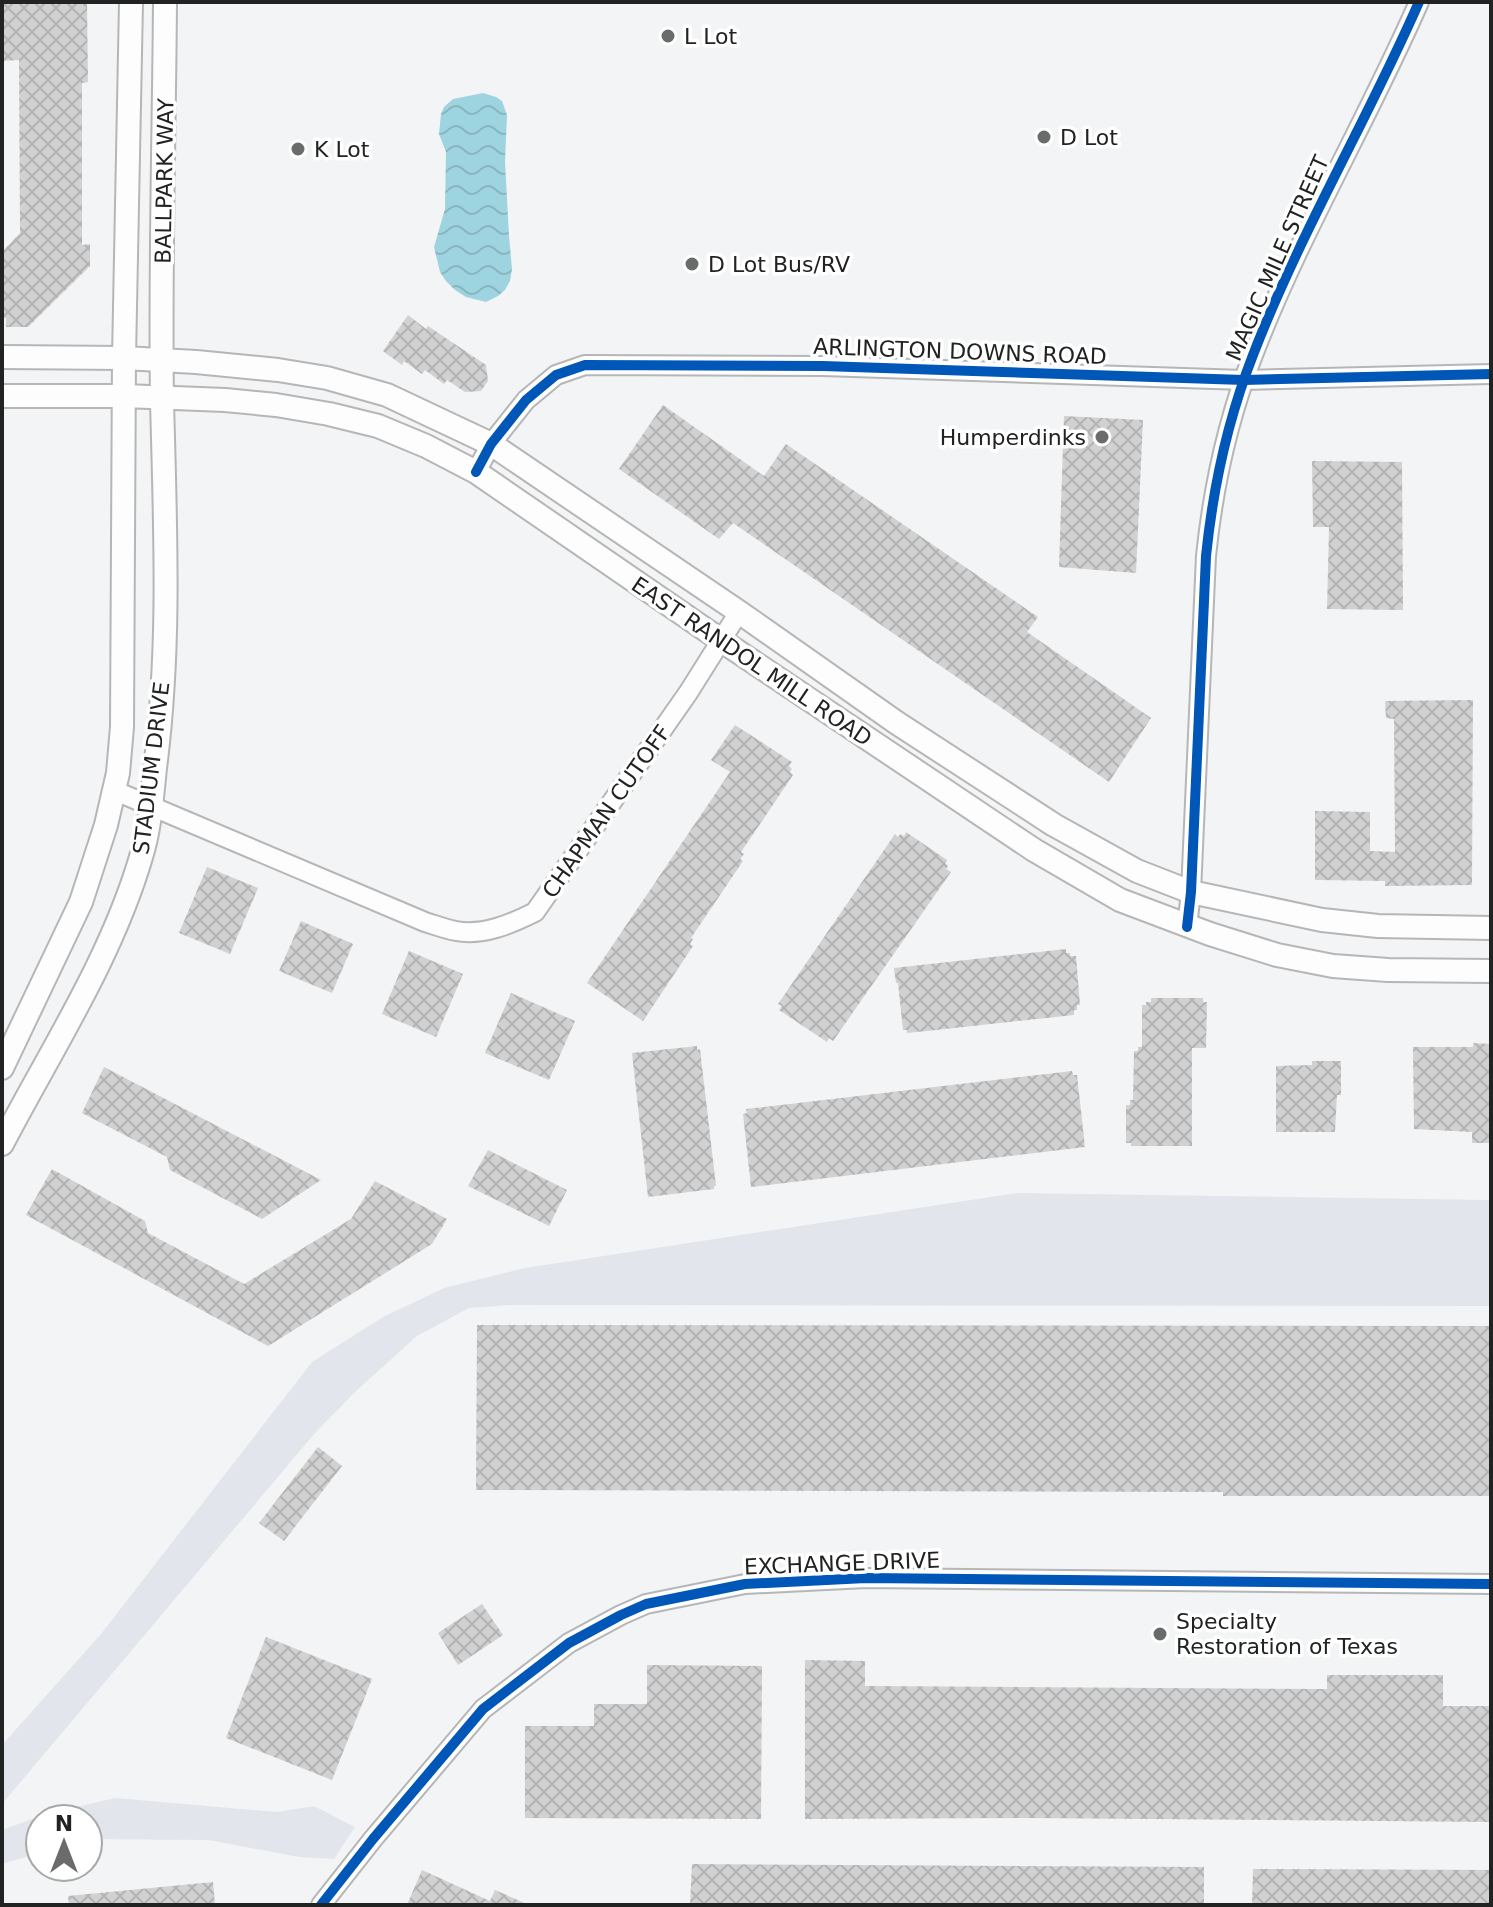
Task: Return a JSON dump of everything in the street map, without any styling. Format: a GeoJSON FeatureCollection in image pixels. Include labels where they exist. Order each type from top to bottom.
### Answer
{"type":"FeatureCollection","features":[{"type":"Feature","properties":{"kind":"main road","name":"BALLPARK WAY"},"geometry":{"type":"LineString","coordinates":[[124,358],[131,2]]}},
{"type":"Feature","properties":{"kind":"main road","name":"BALLPARK WAY"},"geometry":{"type":"LineString","coordinates":[[162,360],[165,2]]}},
{"type":"Feature","properties":{"kind":"main road","name":"EAST RANDOL MILL ROAD"},"geometry":{"type":"LineString","coordinates":[[2,357],[124,358],[278,370],[327,378],[387,395],[491,444],[897,723],[1054,825],[1137,871],[1191,892],[1322,920],[1378,926],[1491,928]]}},
{"type":"Feature","properties":{"kind":"main road","name":"STADIUM DRIVE"},"geometry":{"type":"LineString","coordinates":[[2,1068],[81,902],[106,825],[118,773],[122,727],[124,358]]}},
{"type":"Feature","properties":{"kind":"main road","name":"STADIUM DRIVE"},"geometry":{"type":"LineString","coordinates":[[2,1144],[8,1120],[69,1021],[124,910],[143,853],[159,739],[166,632],[162,360]]}},
{"type":"Feature","properties":{"kind":"main road","name":"EAST RANDOL MILL ROAD"},"geometry":{"type":"LineString","coordinates":[[2,396],[162,397],[276,405],[378,426],[476,472],[1034,850],[1120,900],[1187,927],[1277,955],[1333,966],[1491,971]]}},
{"type":"Feature","properties":{"kind":"street","name":"MAGIC MILE STREET"},"geometry":{"type":"LineString","coordinates":[[1187,927],[1209,525],[1225,446],[1244,380],[1280,289],[1419,2]]}},
{"type":"Feature","properties":{"kind":"street","name":"ARLINGTON DOWNS ROAD"},"geometry":{"type":"LineString","coordinates":[[476,472],[491,444],[526,400],[556,375],[585,365],[823,366],[1244,380],[1491,374]]}},
{"type":"Feature","properties":{"kind":"street","name":"CHAPMAN CUTOFF"},"geometry":{"type":"LineString","coordinates":[[113,790],[425,922],[457,931],[508,925],[535,912],[672,717],[739,612]]}},
{"type":"Feature","properties":{"kind":"street","name":"EXCHANGE DRIVE"},"geometry":{"type":"LineString","coordinates":[[321,1905],[483,1709],[569,1643],[646,1604],[745,1584],[866,1578],[1491,1584]]}},
{"type":"Feature","properties":{"kind":"shaded area"},"geometry":{"type":"Polygon","coordinates":[[[1017,1193],[1491,1200],[1491,1306],[511,1305],[469,1308],[417,1336],[315,1433],[2,1804],[2,1745],[101,1634],[312,1362],[383,1317],[444,1288],[525,1268],[1017,1193]]]}},
{"type":"Feature","properties":{"kind":"shaded area"},"geometry":{"type":"Polygon","coordinates":[[[115,1798],[277,1812],[314,1806],[355,1827],[334,1859],[299,1857],[209,1840],[104,1839],[104,1803],[94,1803],[115,1798]]]}},
{"type":"Feature","properties":{"kind":"shaded area"},"geometry":{"type":"Polygon","coordinates":[[[24,1822],[24,1858],[2,1864],[2,1830],[24,1822]]]}},
{"type":"Feature","properties":{"kind":"water"},"geometry":{"type":"Polygon","coordinates":[[[483,93],[502,101],[507,115],[505,162],[512,269],[505,290],[486,302],[466,297],[446,281],[440,272],[434,247],[445,209],[446,152],[439,134],[441,114],[453,99],[483,93]]]}},
{"type":"Feature","properties":{"kind":"building"},"geometry":{"type":"Polygon","coordinates":[[[2,2],[87,2],[88,82],[82,83],[82,245],[90,244],[90,266],[28,327],[6,327],[6,318],[2,318],[2,252],[20,233],[19,60],[2,61],[2,2]]]}},
{"type":"Feature","properties":{"kind":"building"},"geometry":{"type":"Polygon","coordinates":[[[408,315],[486,365],[488,381],[481,391],[465,392],[447,380],[444,384],[425,370],[422,374],[404,361],[402,365],[383,351],[408,315]]]}},
{"type":"Feature","properties":{"kind":"building"},"geometry":{"type":"Polygon","coordinates":[[[663,405],[764,476],[786,444],[1038,617],[1027,632],[1151,718],[1109,782],[733,523],[719,539],[619,469],[663,405]]]}},
{"type":"Feature","properties":{"kind":"building"},"geometry":{"type":"Polygon","coordinates":[[[1064,416],[1143,420],[1136,573],[1059,567],[1064,416]]]}},
{"type":"Feature","properties":{"kind":"building"},"geometry":{"type":"Polygon","coordinates":[[[1312,461],[1402,462],[1403,610],[1327,609],[1329,527],[1313,527],[1312,461]]]}},
{"type":"Feature","properties":{"kind":"building"},"geometry":{"type":"Polygon","coordinates":[[[1473,700],[1472,885],[1385,886],[1385,881],[1315,880],[1315,811],[1370,812],[1370,851],[1395,852],[1394,719],[1386,718],[1385,701],[1473,700]]]}},
{"type":"Feature","properties":{"kind":"building"},"geometry":{"type":"Polygon","coordinates":[[[735,725],[792,762],[789,766],[793,775],[741,852],[744,854],[740,859],[743,861],[691,938],[690,944],[693,946],[643,1021],[587,983],[730,772],[711,760],[735,725]]]}},
{"type":"Feature","properties":{"kind":"building"},"geometry":{"type":"Polygon","coordinates":[[[906,832],[947,860],[946,869],[951,872],[833,1041],[829,1038],[827,1042],[779,1010],[782,1006],[778,1004],[895,834],[904,836],[906,832]]]}},
{"type":"Feature","properties":{"kind":"building"},"geometry":{"type":"Polygon","coordinates":[[[207,867],[258,888],[230,954],[179,933],[207,867]]]}},
{"type":"Feature","properties":{"kind":"building"},"geometry":{"type":"Polygon","coordinates":[[[301,921],[353,944],[332,993],[279,971],[301,921]]]}},
{"type":"Feature","properties":{"kind":"building"},"geometry":{"type":"Polygon","coordinates":[[[1066,949],[1070,956],[1076,956],[1080,1005],[1074,1010],[1074,1015],[907,1033],[903,1030],[894,968],[1066,949]]]}},
{"type":"Feature","properties":{"kind":"building"},"geometry":{"type":"Polygon","coordinates":[[[409,951],[463,974],[436,1037],[382,1014],[409,951]]]}},
{"type":"Feature","properties":{"kind":"building"},"geometry":{"type":"Polygon","coordinates":[[[511,993],[575,1021],[549,1080],[485,1053],[511,993]]]}},
{"type":"Feature","properties":{"kind":"building"},"geometry":{"type":"Polygon","coordinates":[[[1151,998],[1203,998],[1203,1002],[1207,1002],[1206,1048],[1192,1048],[1192,1146],[1131,1146],[1131,1143],[1126,1143],[1126,1105],[1133,1100],[1134,1051],[1142,1047],[1142,1005],[1151,1002],[1151,998]]]}},
{"type":"Feature","properties":{"kind":"building"},"geometry":{"type":"Polygon","coordinates":[[[1473,1043],[1491,1044],[1491,1143],[1472,1143],[1472,1132],[1414,1129],[1413,1047],[1473,1047],[1473,1043]]]}},
{"type":"Feature","properties":{"kind":"building"},"geometry":{"type":"Polygon","coordinates":[[[697,1046],[697,1050],[700,1049],[716,1186],[714,1189],[648,1197],[632,1053],[697,1046]]]}},
{"type":"Feature","properties":{"kind":"building"},"geometry":{"type":"Polygon","coordinates":[[[1312,1061],[1341,1061],[1341,1095],[1337,1095],[1335,1132],[1276,1132],[1276,1066],[1312,1065],[1312,1061]]]}},
{"type":"Feature","properties":{"kind":"building"},"geometry":{"type":"Polygon","coordinates":[[[104,1067],[321,1180],[262,1219],[170,1170],[167,1157],[82,1113],[104,1067]]]}},
{"type":"Feature","properties":{"kind":"building"},"geometry":{"type":"Polygon","coordinates":[[[1072,1071],[1073,1075],[1077,1075],[1085,1147],[751,1187],[743,1114],[747,1113],[746,1109],[1072,1071]]]}},
{"type":"Feature","properties":{"kind":"building"},"geometry":{"type":"Polygon","coordinates":[[[488,1150],[567,1190],[549,1226],[468,1186],[488,1150]]]}},
{"type":"Feature","properties":{"kind":"building"},"geometry":{"type":"Polygon","coordinates":[[[52,1169],[145,1221],[148,1233],[244,1284],[351,1219],[375,1181],[447,1219],[432,1244],[268,1346],[26,1215],[52,1169]]]}},
{"type":"Feature","properties":{"kind":"building"},"geometry":{"type":"Polygon","coordinates":[[[477,1325],[1491,1326],[1491,1496],[1223,1496],[1223,1492],[476,1490],[477,1325]]]}},
{"type":"Feature","properties":{"kind":"building"},"geometry":{"type":"Polygon","coordinates":[[[318,1447],[342,1466],[284,1541],[259,1523],[318,1447]]]}},
{"type":"Feature","properties":{"kind":"building"},"geometry":{"type":"Polygon","coordinates":[[[482,1604],[503,1635],[458,1665],[438,1633],[482,1604]]]}},
{"type":"Feature","properties":{"kind":"building"},"geometry":{"type":"Polygon","coordinates":[[[266,1637],[372,1679],[332,1780],[226,1738],[266,1637]]]}},
{"type":"Feature","properties":{"kind":"building"},"geometry":{"type":"Polygon","coordinates":[[[805,1660],[865,1661],[865,1686],[1327,1689],[1327,1675],[1443,1675],[1443,1706],[1491,1706],[1491,1822],[805,1819],[805,1660]]]}},
{"type":"Feature","properties":{"kind":"building"},"geometry":{"type":"Polygon","coordinates":[[[647,1665],[762,1666],[761,1819],[525,1818],[525,1726],[594,1726],[594,1704],[647,1704],[647,1665]]]}},
{"type":"Feature","properties":{"kind":"building"},"geometry":{"type":"Polygon","coordinates":[[[692,1864],[1204,1867],[1204,1905],[690,1905],[692,1864]]]}},
{"type":"Feature","properties":{"kind":"building"},"geometry":{"type":"Polygon","coordinates":[[[1253,1869],[1491,1870],[1491,1905],[1252,1905],[1253,1869]]]}},
{"type":"Feature","properties":{"kind":"building"},"geometry":{"type":"Polygon","coordinates":[[[422,1870],[490,1901],[495,1890],[529,1905],[407,1905],[422,1870]]]}},
{"type":"Feature","properties":{"kind":"building"},"geometry":{"type":"Polygon","coordinates":[[[213,1882],[215,1905],[69,1905],[68,1896],[213,1882]]]}},
{"type":"Feature","properties":{"kind":"cycle path"},"geometry":{"type":"LineString","coordinates":[[1187,927],[1206,556],[1217,479],[1229,429],[1244,379],[1271,310],[1419,2]]}},
{"type":"Feature","properties":{"kind":"cycle path"},"geometry":{"type":"LineString","coordinates":[[476,472],[491,444],[526,400],[556,375],[585,365],[823,366],[1244,380],[1491,374]]}},
{"type":"Feature","properties":{"kind":"cycle path"},"geometry":{"type":"LineString","coordinates":[[321,1905],[483,1709],[569,1643],[646,1604],[745,1584],[866,1578],[1491,1584]]}},
{"type":"Feature","properties":{"kind":"place","name":"L Lot"},"geometry":{"type":"Point","coordinates":[668,36]}},
{"type":"Feature","properties":{"kind":"place","name":"D Lot"},"geometry":{"type":"Point","coordinates":[1044,137]}},
{"type":"Feature","properties":{"kind":"place","name":"K Lot"},"geometry":{"type":"Point","coordinates":[298,149]}},
{"type":"Feature","properties":{"kind":"place","name":"D Lot Bus/RV"},"geometry":{"type":"Point","coordinates":[692,264]}},
{"type":"Feature","properties":{"kind":"place","name":"Humperdinks"},"geometry":{"type":"Point","coordinates":[1102,437]}},
{"type":"Feature","properties":{"kind":"place","name":"Specialty Restoration of Texas"},"geometry":{"type":"Point","coordinates":[1160,1634]}}]}
